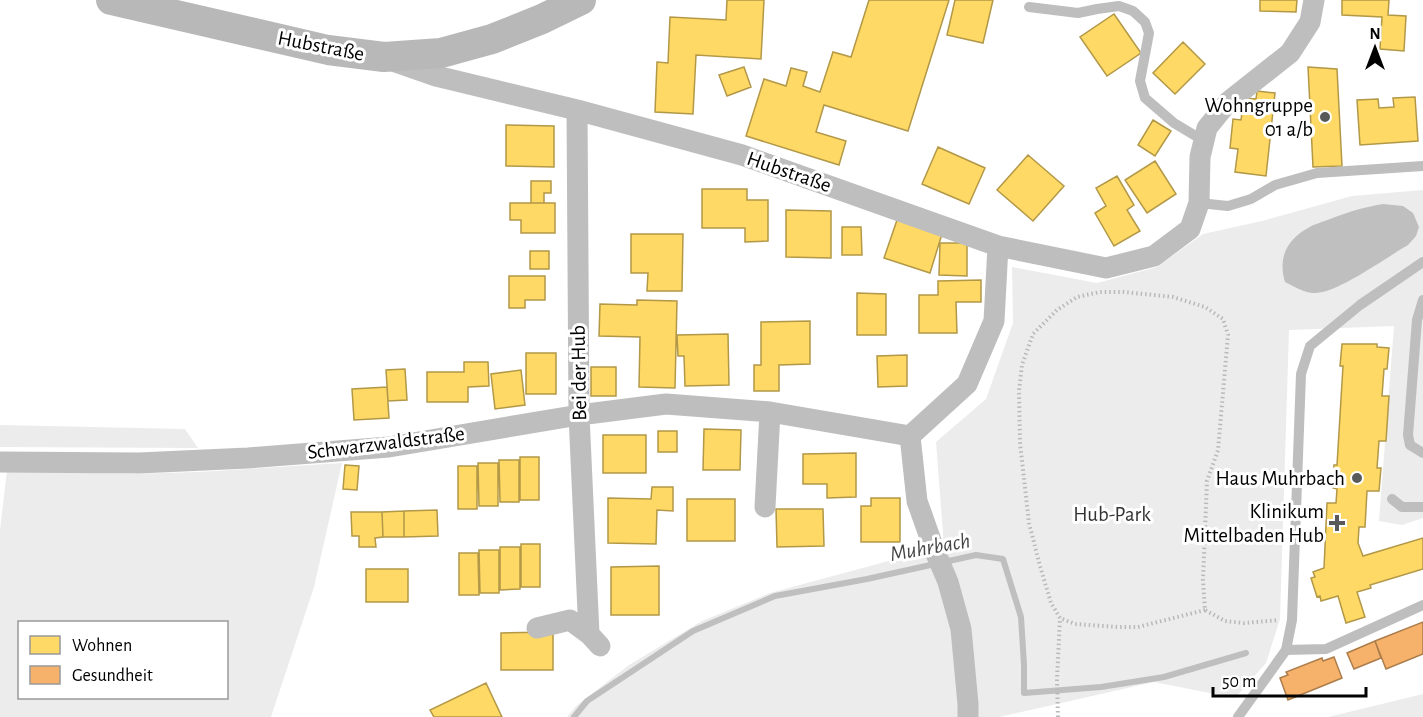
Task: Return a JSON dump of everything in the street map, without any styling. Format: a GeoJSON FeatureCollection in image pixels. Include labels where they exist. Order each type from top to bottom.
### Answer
{"type":"FeatureCollection","features":[{"type":"Feature","properties":{"kind":"main road","name":"Hubstraße"},"geometry":{"type":"LineString","coordinates":[[111,0],[328,50],[384,57]]}},
{"type":"Feature","properties":{"kind":"main road"},"geometry":{"type":"LineString","coordinates":[[384,57],[441,53],[492,39],[581,0]]}},
{"type":"Feature","properties":{"kind":"street","name":"Hubstraße"},"geometry":{"type":"LineString","coordinates":[[384,57],[436,76],[742,155],[998,246],[1106,268],[1154,256],[1190,229],[1199,203],[1200,157],[1207,128],[1228,102],[1290,53],[1310,22],[1314,0]]}},
{"type":"Feature","properties":{"kind":"street","name":"Bei der Hub"},"geometry":{"type":"LineString","coordinates":[[537,628],[570,620],[595,640],[579,415],[577,111]]}},
{"type":"Feature","properties":{"kind":"street"},"geometry":{"type":"LineString","coordinates":[[968,717],[961,629],[948,582],[917,501],[910,436],[967,384],[994,321],[998,246]]}},
{"type":"Feature","properties":{"kind":"street","name":"Schwarzwaldstraße"},"geometry":{"type":"LineString","coordinates":[[0,462],[139,463],[389,447],[579,415],[666,404],[770,412],[910,436]]}},
{"type":"Feature","properties":{"kind":"street"},"geometry":{"type":"LineString","coordinates":[[765,507],[770,412]]}},
{"type":"Feature","properties":{"kind":"lane"},"geometry":{"type":"LineString","coordinates":[[1029,7],[1078,13],[1119,6],[1133,11],[1145,22],[1149,33],[1140,81],[1145,98],[1174,123],[1204,141]]}},
{"type":"Feature","properties":{"kind":"lane"},"geometry":{"type":"LineString","coordinates":[[1199,203],[1228,206],[1251,199],[1275,185],[1317,173],[1423,166]]}},
{"type":"Feature","properties":{"kind":"lane"},"geometry":{"type":"LineString","coordinates":[[1238,717],[1286,651],[1292,620],[1301,374],[1310,346],[1360,305],[1423,262]]}},
{"type":"Feature","properties":{"kind":"lane"},"geometry":{"type":"LineString","coordinates":[[1423,300],[1417,320],[1408,435],[1410,445],[1423,453]]}},
{"type":"Feature","properties":{"kind":"lane"},"geometry":{"type":"LineString","coordinates":[[1392,499],[1402,507],[1423,507]]}},
{"type":"Feature","properties":{"kind":"lane"},"geometry":{"type":"LineString","coordinates":[[1286,651],[1326,649],[1423,605]]}},
{"type":"Feature","properties":{"kind":"path"},"geometry":{"type":"LineString","coordinates":[[1058,717],[1060,618],[1048,594],[1029,523],[1020,443],[1019,391],[1022,365],[1033,334],[1057,310],[1077,297],[1100,291],[1124,291],[1173,297],[1205,307],[1223,319],[1228,335],[1218,450],[1207,481],[1203,580],[1205,610]]}},
{"type":"Feature","properties":{"kind":"path"},"geometry":{"type":"LineString","coordinates":[[1060,618],[1075,624],[1138,627],[1205,610],[1225,621],[1244,623],[1292,620]]}},
{"type":"Feature","properties":{"kind":"green space","name":"Hub-Park"},"geometry":{"type":"Polygon","coordinates":[[[1423,190],[1423,518],[1402,525],[1379,521],[1394,326],[1289,330],[1280,619],[1266,663],[1235,698],[1154,682],[999,717],[977,717],[970,633],[944,546],[936,442],[986,399],[1013,323],[1012,267],[1097,283],[1157,267],[1203,234],[1262,221],[1352,196],[1423,190]]]}},
{"type":"Feature","properties":{"kind":"green space"},"geometry":{"type":"Polygon","coordinates":[[[0,425],[185,429],[198,448],[0,447],[0,425]]]}},
{"type":"Feature","properties":{"kind":"green space"},"geometry":{"type":"Polygon","coordinates":[[[342,463],[314,587],[271,717],[0,717],[0,530],[7,470],[129,474],[342,463]]]}},
{"type":"Feature","properties":{"kind":"green space"},"geometry":{"type":"Polygon","coordinates":[[[929,550],[949,611],[959,717],[567,717],[576,706],[629,665],[702,621],[770,593],[929,550]]]}},
{"type":"Feature","properties":{"kind":"green space"},"geometry":{"type":"Polygon","coordinates":[[[1423,694],[1423,717],[1328,717],[1423,694]]]}},
{"type":"Feature","properties":{"kind":"shaded area"},"geometry":{"type":"Polygon","coordinates":[[[1383,204],[1403,206],[1413,213],[1419,227],[1416,236],[1408,245],[1350,281],[1326,291],[1308,292],[1285,282],[1283,258],[1289,244],[1300,233],[1313,225],[1343,214],[1383,204]]]}},
{"type":"Feature","properties":{"kind":"building: Wohnen"},"geometry":{"type":"Polygon","coordinates":[[[727,0],[764,0],[761,59],[696,55],[693,114],[655,112],[657,62],[668,63],[670,17],[726,20],[727,0]]]}},
{"type":"Feature","properties":{"kind":"building: Wohnen"},"geometry":{"type":"Polygon","coordinates":[[[869,0],[949,0],[908,131],[824,105],[816,132],[846,141],[839,165],[746,136],[764,79],[786,86],[791,68],[807,72],[803,86],[820,92],[833,52],[851,57],[869,0]]]}},
{"type":"Feature","properties":{"kind":"building: Wohnen"},"geometry":{"type":"Polygon","coordinates":[[[955,0],[993,0],[983,43],[947,35],[955,0]]]}},
{"type":"Feature","properties":{"kind":"building: Wohnen"},"geometry":{"type":"Polygon","coordinates":[[[1260,0],[1297,0],[1296,12],[1260,11],[1260,0]]]}},
{"type":"Feature","properties":{"kind":"building: Wohnen"},"geometry":{"type":"Polygon","coordinates":[[[1342,0],[1389,0],[1388,15],[1406,16],[1404,51],[1380,49],[1382,17],[1342,15],[1342,0]]]}},
{"type":"Feature","properties":{"kind":"building: Wohnen"},"geometry":{"type":"Polygon","coordinates":[[[1114,14],[1141,53],[1107,76],[1080,37],[1114,14]]]}},
{"type":"Feature","properties":{"kind":"building: Wohnen"},"geometry":{"type":"Polygon","coordinates":[[[1183,42],[1205,64],[1175,94],[1153,73],[1183,42]]]}},
{"type":"Feature","properties":{"kind":"building: Wohnen"},"geometry":{"type":"Polygon","coordinates":[[[744,67],[751,87],[727,96],[719,75],[744,67]]]}},
{"type":"Feature","properties":{"kind":"building: Wohnen","name":"Wohngruppe 01 a/b"},"geometry":{"type":"Polygon","coordinates":[[[1308,67],[1337,69],[1342,166],[1313,167],[1308,67]]]}},
{"type":"Feature","properties":{"kind":"building: Wohnen"},"geometry":{"type":"Polygon","coordinates":[[[1257,91],[1275,93],[1266,176],[1235,172],[1238,149],[1230,148],[1233,119],[1241,120],[1244,98],[1256,99],[1257,91]]]}},
{"type":"Feature","properties":{"kind":"building: Wohnen"},"geometry":{"type":"Polygon","coordinates":[[[1415,97],[1418,141],[1360,145],[1357,100],[1378,99],[1379,108],[1394,107],[1393,98],[1415,97]]]}},
{"type":"Feature","properties":{"kind":"building: Wohnen"},"geometry":{"type":"Polygon","coordinates":[[[1153,120],[1171,131],[1155,156],[1138,145],[1153,120]]]}},
{"type":"Feature","properties":{"kind":"building: Wohnen"},"geometry":{"type":"Polygon","coordinates":[[[506,125],[554,126],[554,167],[506,166],[506,125]]]}},
{"type":"Feature","properties":{"kind":"building: Wohnen"},"geometry":{"type":"Polygon","coordinates":[[[938,147],[985,168],[969,204],[922,184],[938,147]]]}},
{"type":"Feature","properties":{"kind":"building: Wohnen"},"geometry":{"type":"Polygon","coordinates":[[[1028,155],[1064,186],[1033,221],[997,190],[1028,155]]]}},
{"type":"Feature","properties":{"kind":"building: Wohnen"},"geometry":{"type":"Polygon","coordinates":[[[1155,161],[1176,194],[1147,213],[1125,180],[1155,161]]]}},
{"type":"Feature","properties":{"kind":"building: Wohnen"},"geometry":{"type":"Polygon","coordinates":[[[1117,176],[1134,205],[1127,210],[1140,231],[1114,246],[1095,213],[1106,206],[1096,188],[1117,176]]]}},
{"type":"Feature","properties":{"kind":"building: Wohnen"},"geometry":{"type":"Polygon","coordinates":[[[531,181],[551,181],[551,193],[544,193],[544,203],[531,203],[531,181]]]}},
{"type":"Feature","properties":{"kind":"building: Wohnen"},"geometry":{"type":"Polygon","coordinates":[[[702,189],[747,189],[747,200],[768,200],[768,241],[745,242],[745,228],[702,228],[702,189]]]}},
{"type":"Feature","properties":{"kind":"building: Wohnen"},"geometry":{"type":"Polygon","coordinates":[[[510,203],[555,203],[555,233],[521,233],[521,220],[510,220],[510,203]]]}},
{"type":"Feature","properties":{"kind":"building: Wohnen"},"geometry":{"type":"Polygon","coordinates":[[[786,210],[831,211],[831,258],[786,257],[786,210]]]}},
{"type":"Feature","properties":{"kind":"building: Wohnen"},"geometry":{"type":"Polygon","coordinates":[[[897,220],[942,234],[930,273],[884,258],[897,220]]]}},
{"type":"Feature","properties":{"kind":"building: Wohnen"},"geometry":{"type":"Polygon","coordinates":[[[842,227],[861,227],[862,255],[842,255],[842,227]]]}},
{"type":"Feature","properties":{"kind":"building: Wohnen"},"geometry":{"type":"Polygon","coordinates":[[[631,234],[683,234],[682,291],[647,291],[648,273],[631,273],[631,234]]]}},
{"type":"Feature","properties":{"kind":"building: Wohnen"},"geometry":{"type":"Polygon","coordinates":[[[940,243],[967,243],[967,276],[939,275],[940,243]]]}},
{"type":"Feature","properties":{"kind":"building: Wohnen"},"geometry":{"type":"Polygon","coordinates":[[[530,251],[549,251],[549,269],[530,269],[530,251]]]}},
{"type":"Feature","properties":{"kind":"building: Wohnen"},"geometry":{"type":"Polygon","coordinates":[[[509,276],[545,276],[545,300],[525,300],[525,308],[509,308],[509,276]]]}},
{"type":"Feature","properties":{"kind":"building: Wohnen"},"geometry":{"type":"Polygon","coordinates":[[[981,280],[981,302],[956,302],[957,333],[919,333],[919,295],[938,295],[938,281],[981,280]]]}},
{"type":"Feature","properties":{"kind":"building: Wohnen"},"geometry":{"type":"Polygon","coordinates":[[[857,293],[886,294],[886,335],[857,335],[857,293]]]}},
{"type":"Feature","properties":{"kind":"building: Wohnen"},"geometry":{"type":"Polygon","coordinates":[[[637,300],[677,301],[675,388],[639,387],[640,337],[599,336],[600,304],[637,305],[637,300]]]}},
{"type":"Feature","properties":{"kind":"building: Wohnen"},"geometry":{"type":"Polygon","coordinates":[[[810,321],[810,364],[779,365],[779,391],[754,391],[754,365],[761,365],[761,322],[810,321]]]}},
{"type":"Feature","properties":{"kind":"building: Wohnen"},"geometry":{"type":"Polygon","coordinates":[[[728,334],[729,385],[685,386],[684,356],[678,356],[677,335],[728,334]]]}},
{"type":"Feature","properties":{"kind":"building: Wohnen","name":"Haus Muhrbach"},"geometry":{"type":"Polygon","coordinates":[[[1342,344],[1377,344],[1377,347],[1389,348],[1387,369],[1384,369],[1382,396],[1389,396],[1386,441],[1379,441],[1377,468],[1381,468],[1379,491],[1367,491],[1365,527],[1359,527],[1358,543],[1363,556],[1423,538],[1423,569],[1370,585],[1371,588],[1357,592],[1365,617],[1346,623],[1338,596],[1321,601],[1320,596],[1317,597],[1311,578],[1315,577],[1313,572],[1324,568],[1327,503],[1336,503],[1337,489],[1333,488],[1334,465],[1337,465],[1343,366],[1340,366],[1342,344]]]}},
{"type":"Feature","properties":{"kind":"building: Wohnen"},"geometry":{"type":"Polygon","coordinates":[[[526,353],[556,353],[556,394],[526,394],[526,353]]]}},
{"type":"Feature","properties":{"kind":"building: Wohnen"},"geometry":{"type":"Polygon","coordinates":[[[907,355],[907,386],[878,387],[877,356],[907,355]]]}},
{"type":"Feature","properties":{"kind":"building: Wohnen"},"geometry":{"type":"Polygon","coordinates":[[[464,362],[488,362],[489,386],[468,387],[468,402],[427,402],[427,372],[464,372],[464,362]]]}},
{"type":"Feature","properties":{"kind":"building: Wohnen"},"geometry":{"type":"Polygon","coordinates":[[[591,367],[616,367],[616,396],[591,396],[591,367]]]}},
{"type":"Feature","properties":{"kind":"building: Wohnen"},"geometry":{"type":"Polygon","coordinates":[[[405,369],[407,400],[388,401],[386,370],[405,369]]]}},
{"type":"Feature","properties":{"kind":"building: Wohnen"},"geometry":{"type":"Polygon","coordinates":[[[521,370],[525,405],[495,409],[491,374],[521,370]]]}},
{"type":"Feature","properties":{"kind":"building: Wohnen"},"geometry":{"type":"Polygon","coordinates":[[[387,387],[389,418],[354,420],[352,389],[387,387]]]}},
{"type":"Feature","properties":{"kind":"building: Wohnen"},"geometry":{"type":"Polygon","coordinates":[[[704,429],[741,430],[740,470],[703,470],[704,429]]]}},
{"type":"Feature","properties":{"kind":"building: Wohnen"},"geometry":{"type":"Polygon","coordinates":[[[658,431],[677,431],[677,452],[658,452],[658,431]]]}},
{"type":"Feature","properties":{"kind":"building: Wohnen"},"geometry":{"type":"Polygon","coordinates":[[[603,435],[646,435],[646,473],[603,473],[603,435]]]}},
{"type":"Feature","properties":{"kind":"building: Wohnen"},"geometry":{"type":"Polygon","coordinates":[[[856,453],[856,497],[827,498],[827,484],[803,484],[803,454],[856,453]]]}},
{"type":"Feature","properties":{"kind":"building: Wohnen"},"geometry":{"type":"Polygon","coordinates":[[[520,457],[539,457],[539,500],[520,500],[520,457]]]}},
{"type":"Feature","properties":{"kind":"building: Wohnen"},"geometry":{"type":"Polygon","coordinates":[[[499,460],[519,460],[519,502],[500,502],[499,460]]]}},
{"type":"Feature","properties":{"kind":"building: Wohnen"},"geometry":{"type":"Polygon","coordinates":[[[478,463],[498,463],[498,506],[479,506],[478,463]]]}},
{"type":"Feature","properties":{"kind":"building: Wohnen"},"geometry":{"type":"Polygon","coordinates":[[[345,465],[359,466],[357,490],[343,489],[345,465]]]}},
{"type":"Feature","properties":{"kind":"building: Wohnen"},"geometry":{"type":"Polygon","coordinates":[[[458,466],[477,466],[477,509],[458,509],[458,466]]]}},
{"type":"Feature","properties":{"kind":"building: Wohnen"},"geometry":{"type":"Polygon","coordinates":[[[652,487],[673,487],[673,511],[657,510],[656,544],[608,543],[608,498],[651,499],[652,487]]]}},
{"type":"Feature","properties":{"kind":"building: Wohnen"},"geometry":{"type":"Polygon","coordinates":[[[871,498],[900,498],[900,542],[861,542],[861,506],[871,506],[871,498]]]}},
{"type":"Feature","properties":{"kind":"building: Wohnen"},"geometry":{"type":"Polygon","coordinates":[[[687,499],[735,499],[735,541],[687,541],[687,499]]]}},
{"type":"Feature","properties":{"kind":"building: Wohnen"},"geometry":{"type":"Polygon","coordinates":[[[776,509],[823,509],[824,546],[777,547],[776,509]]]}},
{"type":"Feature","properties":{"kind":"building: Wohnen"},"geometry":{"type":"Polygon","coordinates":[[[437,510],[438,536],[404,537],[404,511],[437,510]]]}},
{"type":"Feature","properties":{"kind":"building: Wohnen"},"geometry":{"type":"Polygon","coordinates":[[[404,511],[404,537],[383,537],[382,512],[404,511]]]}},
{"type":"Feature","properties":{"kind":"building: Wohnen"},"geometry":{"type":"Polygon","coordinates":[[[351,512],[382,512],[383,537],[375,538],[376,547],[359,547],[359,536],[352,536],[351,512]]]}},
{"type":"Feature","properties":{"kind":"building: Wohnen"},"geometry":{"type":"Polygon","coordinates":[[[521,544],[540,544],[540,587],[521,587],[521,544]]]}},
{"type":"Feature","properties":{"kind":"building: Wohnen"},"geometry":{"type":"Polygon","coordinates":[[[500,547],[520,547],[520,589],[500,590],[500,547]]]}},
{"type":"Feature","properties":{"kind":"building: Wohnen"},"geometry":{"type":"Polygon","coordinates":[[[479,550],[499,550],[499,593],[480,593],[479,550]]]}},
{"type":"Feature","properties":{"kind":"building: Wohnen"},"geometry":{"type":"Polygon","coordinates":[[[459,553],[478,553],[479,595],[459,595],[459,553]]]}},
{"type":"Feature","properties":{"kind":"building: Wohnen"},"geometry":{"type":"Polygon","coordinates":[[[659,566],[659,615],[611,615],[611,567],[659,566]]]}},
{"type":"Feature","properties":{"kind":"building: Wohnen"},"geometry":{"type":"Polygon","coordinates":[[[366,569],[408,569],[408,602],[366,602],[366,569]]]}},
{"type":"Feature","properties":{"kind":"building: Wohnen"},"geometry":{"type":"Polygon","coordinates":[[[553,632],[553,670],[501,670],[501,633],[553,632]]]}},
{"type":"Feature","properties":{"kind":"building: Wohnen"},"geometry":{"type":"Polygon","coordinates":[[[486,683],[502,717],[434,717],[430,710],[486,683]]]}},
{"type":"Feature","properties":{"kind":"building: Gesundheit"},"geometry":{"type":"Polygon","coordinates":[[[1423,622],[1423,654],[1386,669],[1375,641],[1423,622]]]}},
{"type":"Feature","properties":{"kind":"building: Gesundheit"},"geometry":{"type":"Polygon","coordinates":[[[1375,641],[1381,658],[1354,669],[1347,653],[1375,641]]]}},
{"type":"Feature","properties":{"kind":"building: Gesundheit"},"geometry":{"type":"Polygon","coordinates":[[[1334,657],[1342,678],[1288,700],[1280,678],[1288,675],[1286,672],[1322,658],[1323,661],[1334,657]]]}},
{"type":"Feature","properties":{"kind":"waterway","name":"Muhrbach"},"geometry":{"type":"LineString","coordinates":[[574,717],[587,701],[693,631],[775,596],[976,555],[1003,559],[1021,617],[1024,693],[1101,687],[1164,677],[1246,653]]}},
{"type":"Feature","properties":{"kind":"place","name":"Wohngruppe 01 a/b"},"geometry":{"type":"Point","coordinates":[1325,117]}},
{"type":"Feature","properties":{"kind":"place","name":"Haus Muhrbach"},"geometry":{"type":"Point","coordinates":[1357,478]}},
{"type":"Feature","properties":{"kind":"place","name":"Klinikum Mittelbaden Hub"},"geometry":{"type":"Point","coordinates":[1337,523]}}]}
